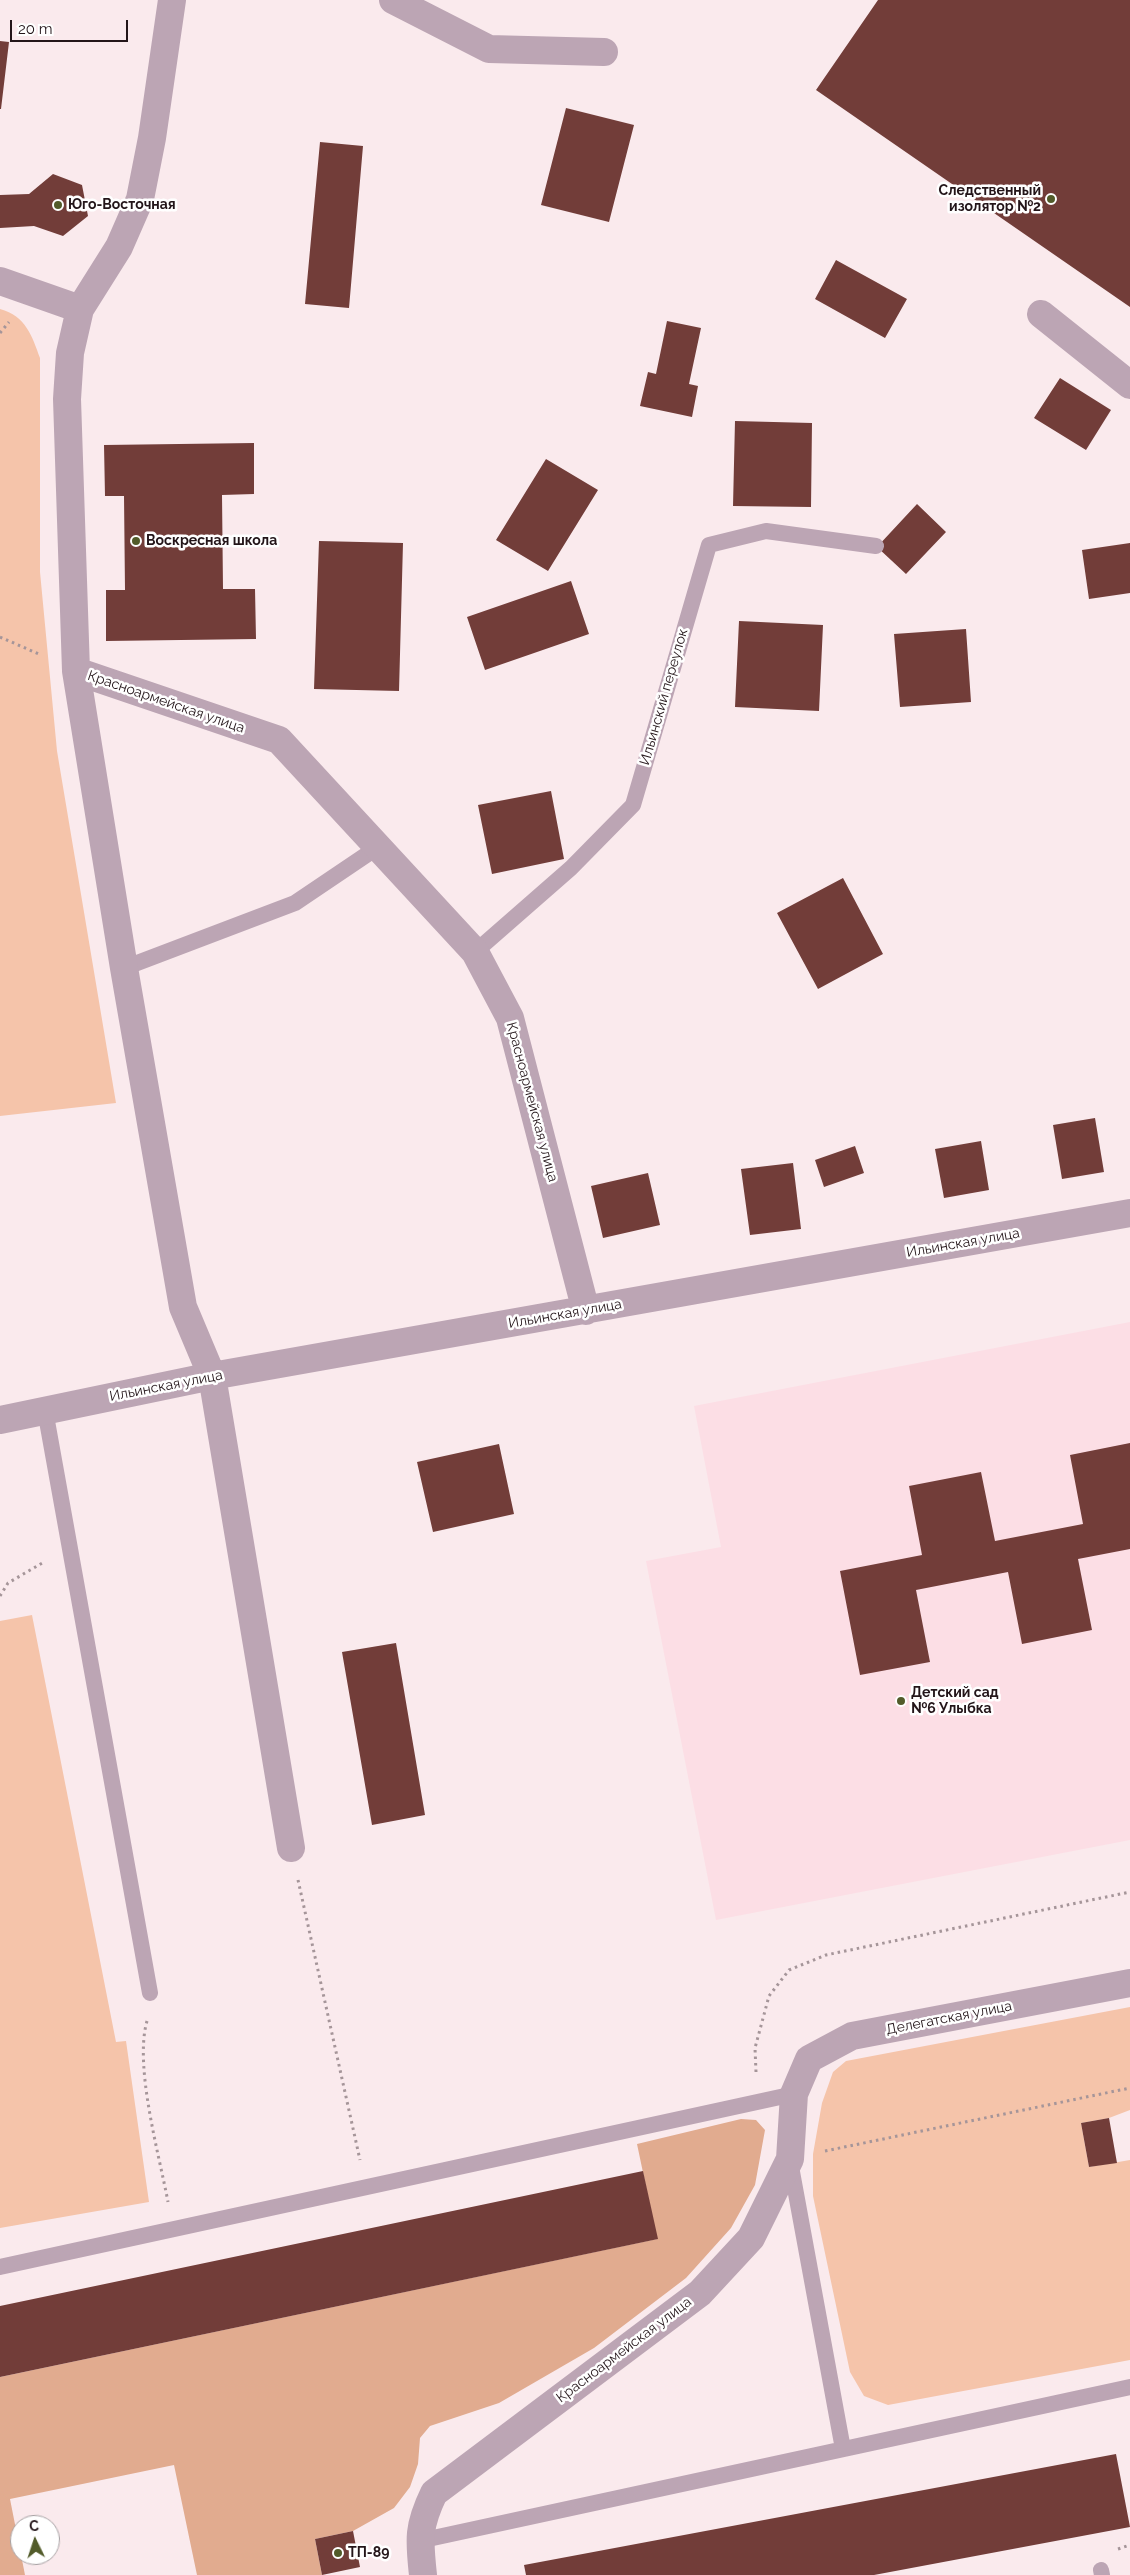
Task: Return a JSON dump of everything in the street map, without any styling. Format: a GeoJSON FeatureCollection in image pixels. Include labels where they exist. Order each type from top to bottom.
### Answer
{"type":"FeatureCollection","features":[{"type":"Feature","properties":{"kind":"street","name":"Красноармейская улица"},"geometry":{"type":"LineString","coordinates":[[172,0],[152,138],[140,199],[119,247],[80,309],[70,353],[67,399],[76,671],[279,740],[475,952],[510,1018],[586,1311]]}},
{"type":"Feature","properties":{"kind":"street"},"geometry":{"type":"LineString","coordinates":[[392,0],[489,49],[604,52]]}},
{"type":"Feature","properties":{"kind":"street"},"geometry":{"type":"LineString","coordinates":[[0,281],[80,309]]}},
{"type":"Feature","properties":{"kind":"street"},"geometry":{"type":"LineString","coordinates":[[1041,314],[1130,385]]}},
{"type":"Feature","properties":{"kind":"street"},"geometry":{"type":"LineString","coordinates":[[76,671],[124,968],[183,1307],[212,1376],[291,1848]]}},
{"type":"Feature","properties":{"kind":"street","name":"Ильинская улица"},"geometry":{"type":"LineString","coordinates":[[0,1420],[212,1376],[1130,1213]]}},
{"type":"Feature","properties":{"kind":"street","name":"Делегатская улица"},"geometry":{"type":"LineString","coordinates":[[794,2094],[809,2059],[852,2036],[1130,1982]]}},
{"type":"Feature","properties":{"kind":"street","name":"Красноармейская улица"},"geometry":{"type":"LineString","coordinates":[[422,2575],[419,2541],[422,2517],[434,2493],[700,2293],[751,2238],[790,2159],[794,2094]]}},
{"type":"Feature","properties":{"kind":"lane","name":"Ильинский переулок"},"geometry":{"type":"LineString","coordinates":[[475,952],[571,868],[633,805],[709,545],[766,531],[876,546]]}},
{"type":"Feature","properties":{"kind":"lane"},"geometry":{"type":"LineString","coordinates":[[124,968],[295,903],[378,847]]}},
{"type":"Feature","properties":{"kind":"lane"},"geometry":{"type":"LineString","coordinates":[[45,1410],[150,1993]]}},
{"type":"Feature","properties":{"kind":"lane"},"geometry":{"type":"LineString","coordinates":[[0,2267],[794,2094]]}},
{"type":"Feature","properties":{"kind":"lane"},"geometry":{"type":"LineString","coordinates":[[790,2159],[843,2449]]}},
{"type":"Feature","properties":{"kind":"lane"},"geometry":{"type":"LineString","coordinates":[[419,2541],[1130,2387]]}},
{"type":"Feature","properties":{"kind":"path"},"geometry":{"type":"LineString","coordinates":[[0,1596],[8,1583],[37,1564],[71,1553]]}},
{"type":"Feature","properties":{"kind":"path"},"geometry":{"type":"LineString","coordinates":[[291,1848],[366,2187]]}},
{"type":"Feature","properties":{"kind":"path"},"geometry":{"type":"LineString","coordinates":[[758,2102],[755,2048],[769,1996],[789,1970],[826,1955],[1130,1892]]}},
{"type":"Feature","properties":{"kind":"path"},"geometry":{"type":"LineString","coordinates":[[150,1993],[149,2016],[143,2037],[143,2066],[172,2230]]}},
{"type":"Feature","properties":{"kind":"path"},"geometry":{"type":"LineString","coordinates":[[790,2159],[1130,2088]]}},
{"type":"Feature","properties":{"kind":"shaded area"},"geometry":{"type":"Polygon","coordinates":[[[0,309],[9,312],[27,328],[40,358],[40,572],[57,751],[116,1103],[0,1116],[0,309]]]}},
{"type":"Feature","properties":{"kind":"shaded area","name":"Детский сад №6 Улыбка"},"geometry":{"type":"Polygon","coordinates":[[[1130,1322],[1130,1840],[716,1920],[646,1561],[721,1547],[694,1406],[1130,1322]]]}},
{"type":"Feature","properties":{"kind":"shaded area"},"geometry":{"type":"Polygon","coordinates":[[[32,1615],[116,2042],[126,2041],[149,2202],[0,2228],[0,1621],[32,1615]]]}},
{"type":"Feature","properties":{"kind":"shaded area"},"geometry":{"type":"Polygon","coordinates":[[[1130,2007],[1130,2110],[1109,2118],[1081,2123],[1089,2167],[1130,2160],[1130,2360],[888,2405],[864,2396],[850,2372],[813,2196],[813,2154],[822,2103],[833,2072],[846,2061],[1130,2007]]]}},
{"type":"Feature","properties":{"kind":"shaded area"},"geometry":{"type":"Polygon","coordinates":[[[741,2119],[756,2120],[765,2130],[755,2185],[731,2228],[686,2278],[594,2348],[499,2403],[430,2426],[420,2438],[418,2464],[410,2487],[394,2508],[353,2531],[315,2539],[322,2575],[197,2575],[174,2465],[10,2499],[13,2515],[10,2515],[10,2565],[23,2565],[25,2575],[0,2575],[0,2377],[657,2239],[637,2144],[741,2119]]]}},
{"type":"Feature","properties":{"kind":"building","name":"Следственный изолятор №2"},"geometry":{"type":"Polygon","coordinates":[[[878,0],[1130,0],[1130,307],[816,90],[878,0]]]}},
{"type":"Feature","properties":{"kind":"building"},"geometry":{"type":"Polygon","coordinates":[[[0,41],[9,42],[1,109],[0,109],[0,41]]]}},
{"type":"Feature","properties":{"kind":"building"},"geometry":{"type":"Polygon","coordinates":[[[566,108],[634,125],[609,222],[541,205],[566,108]]]}},
{"type":"Feature","properties":{"kind":"building"},"geometry":{"type":"Polygon","coordinates":[[[320,142],[363,146],[349,308],[305,304],[320,142]]]}},
{"type":"Feature","properties":{"kind":"building"},"geometry":{"type":"Polygon","coordinates":[[[53,174],[82,185],[88,216],[63,236],[34,226],[0,228],[0,195],[29,194],[53,174]]]}},
{"type":"Feature","properties":{"kind":"building"},"geometry":{"type":"Polygon","coordinates":[[[836,260],[907,299],[885,338],[815,299],[836,260]]]}},
{"type":"Feature","properties":{"kind":"building"},"geometry":{"type":"Polygon","coordinates":[[[667,321],[701,328],[689,384],[698,386],[692,417],[640,406],[648,372],[656,374],[667,321]]]}},
{"type":"Feature","properties":{"kind":"building"},"geometry":{"type":"Polygon","coordinates":[[[1060,378],[1111,410],[1086,450],[1034,418],[1060,378]]]}},
{"type":"Feature","properties":{"kind":"building"},"geometry":{"type":"Polygon","coordinates":[[[735,421],[812,423],[811,507],[733,506],[735,421]]]}},
{"type":"Feature","properties":{"kind":"building"},"geometry":{"type":"Polygon","coordinates":[[[254,443],[254,494],[222,495],[223,589],[255,589],[256,639],[106,641],[106,590],[125,590],[124,496],[105,496],[104,445],[254,443]]]}},
{"type":"Feature","properties":{"kind":"building"},"geometry":{"type":"Polygon","coordinates":[[[546,459],[598,490],[548,571],[496,540],[546,459]]]}},
{"type":"Feature","properties":{"kind":"building"},"geometry":{"type":"Polygon","coordinates":[[[917,504],[946,532],[906,574],[877,547],[917,504]]]}},
{"type":"Feature","properties":{"kind":"building"},"geometry":{"type":"Polygon","coordinates":[[[319,541],[403,543],[399,691],[314,689],[319,541]]]}},
{"type":"Feature","properties":{"kind":"building"},"geometry":{"type":"Polygon","coordinates":[[[1130,543],[1130,593],[1089,599],[1082,550],[1130,543]]]}},
{"type":"Feature","properties":{"kind":"building"},"geometry":{"type":"Polygon","coordinates":[[[571,581],[589,634],[485,670],[467,617],[571,581]]]}},
{"type":"Feature","properties":{"kind":"building"},"geometry":{"type":"Polygon","coordinates":[[[739,621],[823,625],[819,711],[735,707],[739,621]]]}},
{"type":"Feature","properties":{"kind":"building"},"geometry":{"type":"Polygon","coordinates":[[[966,629],[971,702],[900,707],[894,634],[966,629]]]}},
{"type":"Feature","properties":{"kind":"building"},"geometry":{"type":"Polygon","coordinates":[[[551,791],[564,859],[492,874],[478,805],[551,791]]]}},
{"type":"Feature","properties":{"kind":"building"},"geometry":{"type":"Polygon","coordinates":[[[843,878],[883,954],[818,989],[777,913],[843,878]]]}},
{"type":"Feature","properties":{"kind":"building"},"geometry":{"type":"Polygon","coordinates":[[[1095,1118],[1104,1172],[1062,1179],[1053,1125],[1095,1118]]]}},
{"type":"Feature","properties":{"kind":"building"},"geometry":{"type":"Polygon","coordinates":[[[981,1141],[989,1190],[944,1198],[935,1149],[981,1141]]]}},
{"type":"Feature","properties":{"kind":"building"},"geometry":{"type":"Polygon","coordinates":[[[855,1146],[864,1173],[824,1187],[815,1160],[855,1146]]]}},
{"type":"Feature","properties":{"kind":"building"},"geometry":{"type":"Polygon","coordinates":[[[793,1163],[801,1229],[750,1235],[741,1169],[793,1163]]]}},
{"type":"Feature","properties":{"kind":"building"},"geometry":{"type":"Polygon","coordinates":[[[648,1173],[660,1225],[603,1238],[591,1186],[648,1173]]]}},
{"type":"Feature","properties":{"kind":"building"},"geometry":{"type":"Polygon","coordinates":[[[1130,1443],[1130,1549],[1078,1559],[1092,1630],[1022,1644],[1008,1572],[916,1590],[930,1662],[860,1675],[840,1571],[922,1555],[909,1486],[981,1472],[995,1541],[1083,1524],[1070,1455],[1130,1443]]]}},
{"type":"Feature","properties":{"kind":"building"},"geometry":{"type":"Polygon","coordinates":[[[499,1444],[514,1514],[433,1532],[417,1462],[499,1444]]]}},
{"type":"Feature","properties":{"kind":"building"},"geometry":{"type":"Polygon","coordinates":[[[396,1643],[425,1815],[372,1825],[342,1652],[396,1643]]]}},
{"type":"Feature","properties":{"kind":"building"},"geometry":{"type":"Polygon","coordinates":[[[1109,2118],[1117,2163],[1089,2167],[1081,2123],[1109,2118]]]}},
{"type":"Feature","properties":{"kind":"building"},"geometry":{"type":"Polygon","coordinates":[[[643,2171],[658,2239],[0,2377],[0,2306],[643,2171]]]}},
{"type":"Feature","properties":{"kind":"building"},"geometry":{"type":"Polygon","coordinates":[[[1116,2454],[1130,2527],[874,2575],[526,2575],[524,2565],[1116,2454]]]}},
{"type":"Feature","properties":{"kind":"building","name":"ТП-89"},"geometry":{"type":"Polygon","coordinates":[[[353,2531],[360,2567],[322,2575],[315,2539],[353,2531]]]}},
{"type":"Feature","properties":{"kind":"place","name":"Следственный изолятор №2"},"geometry":{"type":"Point","coordinates":[1051,199]}},
{"type":"Feature","properties":{"kind":"place","name":"Юго-Восточная"},"geometry":{"type":"Point","coordinates":[58,205]}},
{"type":"Feature","properties":{"kind":"place","name":"Воскресная школа"},"geometry":{"type":"Point","coordinates":[136,541]}},
{"type":"Feature","properties":{"kind":"place","name":"Детский сад №6 Улыбка"},"geometry":{"type":"Point","coordinates":[901,1701]}},
{"type":"Feature","properties":{"kind":"place","name":"ТП-89"},"geometry":{"type":"Point","coordinates":[338,2553]}}]}
